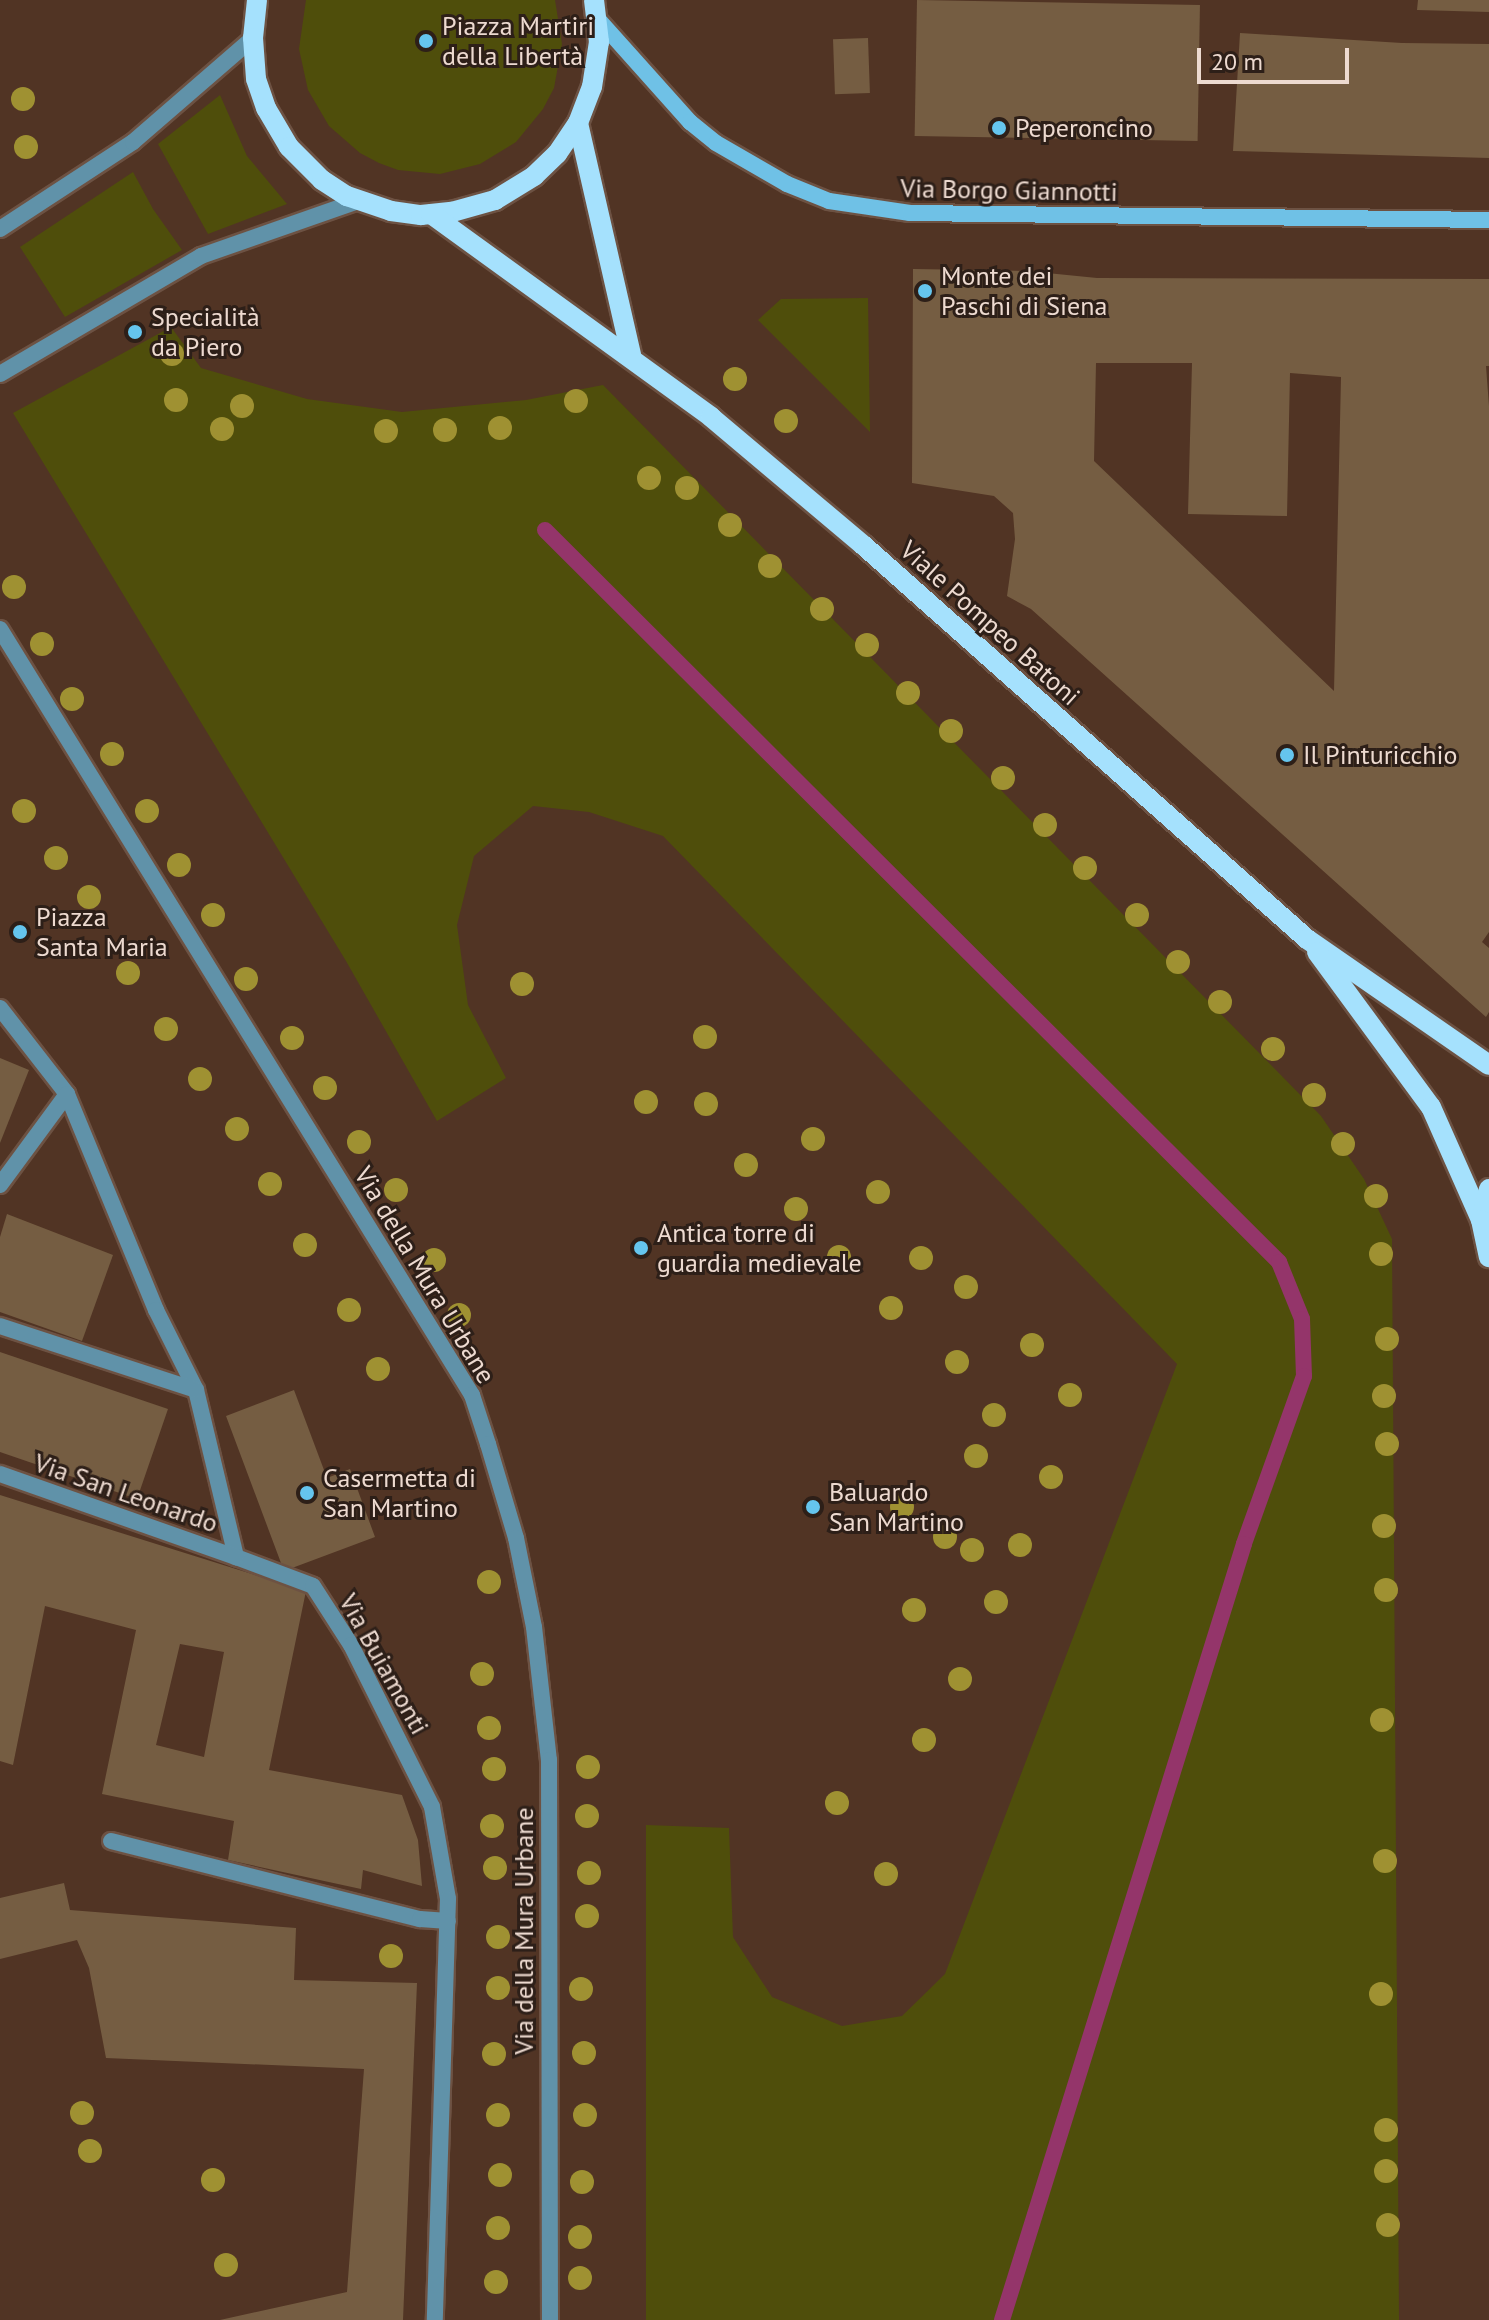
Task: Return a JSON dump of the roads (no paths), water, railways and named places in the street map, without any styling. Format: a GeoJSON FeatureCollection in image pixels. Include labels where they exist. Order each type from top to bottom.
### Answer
{"type":"FeatureCollection","features":[{"type":"Feature","properties":{"kind":"main road"},"geometry":{"type":"LineString","coordinates":[[257,0],[253,38],[260,91],[281,135],[322,180],[358,201],[391,211],[431,214],[482,205],[522,185],[557,154],[578,123],[596,72],[595,9]]}},
{"type":"Feature","properties":{"kind":"main road"},"geometry":{"type":"LineString","coordinates":[[578,123],[631,355]]}},
{"type":"Feature","properties":{"kind":"main road","name":"Viale Pompeo Batoni"},"geometry":{"type":"LineString","coordinates":[[431,214],[631,355],[711,417],[863,545],[1307,939],[1489,1065]]}},
{"type":"Feature","properties":{"kind":"main road","name":"Viale Pompeo Batoni"},"geometry":{"type":"LineString","coordinates":[[1307,939],[1431,1107],[1481,1220],[1489,1257]]}},
{"type":"Feature","properties":{"kind":"main road"},"geometry":{"type":"LineString","coordinates":[[1481,1220],[1489,1189]]}},
{"type":"Feature","properties":{"kind":"street","name":"Via Borgo Giannotti"},"geometry":{"type":"LineString","coordinates":[[595,9],[690,122],[716,143],[787,184],[829,201],[910,213],[1489,220]]}},
{"type":"Feature","properties":{"kind":"street"},"geometry":{"type":"LineString","coordinates":[[0,229],[133,142],[253,38]]}},
{"type":"Feature","properties":{"kind":"street"},"geometry":{"type":"LineString","coordinates":[[0,374],[201,256],[358,201]]}},
{"type":"Feature","properties":{"kind":"street","name":"Via della Mura Urbane"},"geometry":{"type":"LineString","coordinates":[[0,629],[472,1395],[516,1538],[534,1627],[549,1760],[550,2320]]}},
{"type":"Feature","properties":{"kind":"street"},"geometry":{"type":"LineString","coordinates":[[0,1008],[67,1094],[156,1310],[196,1390],[236,1557]]}},
{"type":"Feature","properties":{"kind":"street"},"geometry":{"type":"LineString","coordinates":[[0,1185],[67,1094]]}},
{"type":"Feature","properties":{"kind":"street"},"geometry":{"type":"LineString","coordinates":[[0,1326],[196,1390]]}},
{"type":"Feature","properties":{"kind":"street","name":"Via San Leonardo"},"geometry":{"type":"LineString","coordinates":[[0,1474],[236,1557]]}},
{"type":"Feature","properties":{"kind":"street","name":"Via Buiamonti"},"geometry":{"type":"LineString","coordinates":[[236,1557],[313,1586],[351,1645],[432,1807],[448,1899],[435,2320]]}},
{"type":"Feature","properties":{"kind":"street"},"geometry":{"type":"LineString","coordinates":[[111,1841],[420,1919],[448,1921]]}},
{"type":"Feature","properties":{"kind":"waterway"},"geometry":{"type":"LineString","coordinates":[[545,530],[1279,1262],[1302,1319],[1304,1376],[1244,1544],[1002,2320]]}},
{"type":"Feature","properties":{"kind":"place","name":"Piazza Martiri della Libertà"},"geometry":{"type":"Point","coordinates":[426,41]}},
{"type":"Feature","properties":{"kind":"place","name":"Peperoncino"},"geometry":{"type":"Point","coordinates":[999,128]}},
{"type":"Feature","properties":{"kind":"place","name":"Monte dei Paschi di Siena"},"geometry":{"type":"Point","coordinates":[925,291]}},
{"type":"Feature","properties":{"kind":"place","name":"Specialità da Piero"},"geometry":{"type":"Point","coordinates":[135,332]}},
{"type":"Feature","properties":{"kind":"place","name":"Il Pinturicchio"},"geometry":{"type":"Point","coordinates":[1287,755]}},
{"type":"Feature","properties":{"kind":"place","name":"Piazza Santa Maria"},"geometry":{"type":"Point","coordinates":[20,932]}},
{"type":"Feature","properties":{"kind":"place","name":"Antica torre di guardia medievale"},"geometry":{"type":"Point","coordinates":[641,1248]}},
{"type":"Feature","properties":{"kind":"place","name":"Casermetta di San Martino"},"geometry":{"type":"Point","coordinates":[307,1493]}},
{"type":"Feature","properties":{"kind":"place","name":"Baluardo San Martino"},"geometry":{"type":"Point","coordinates":[813,1507]}}]}
